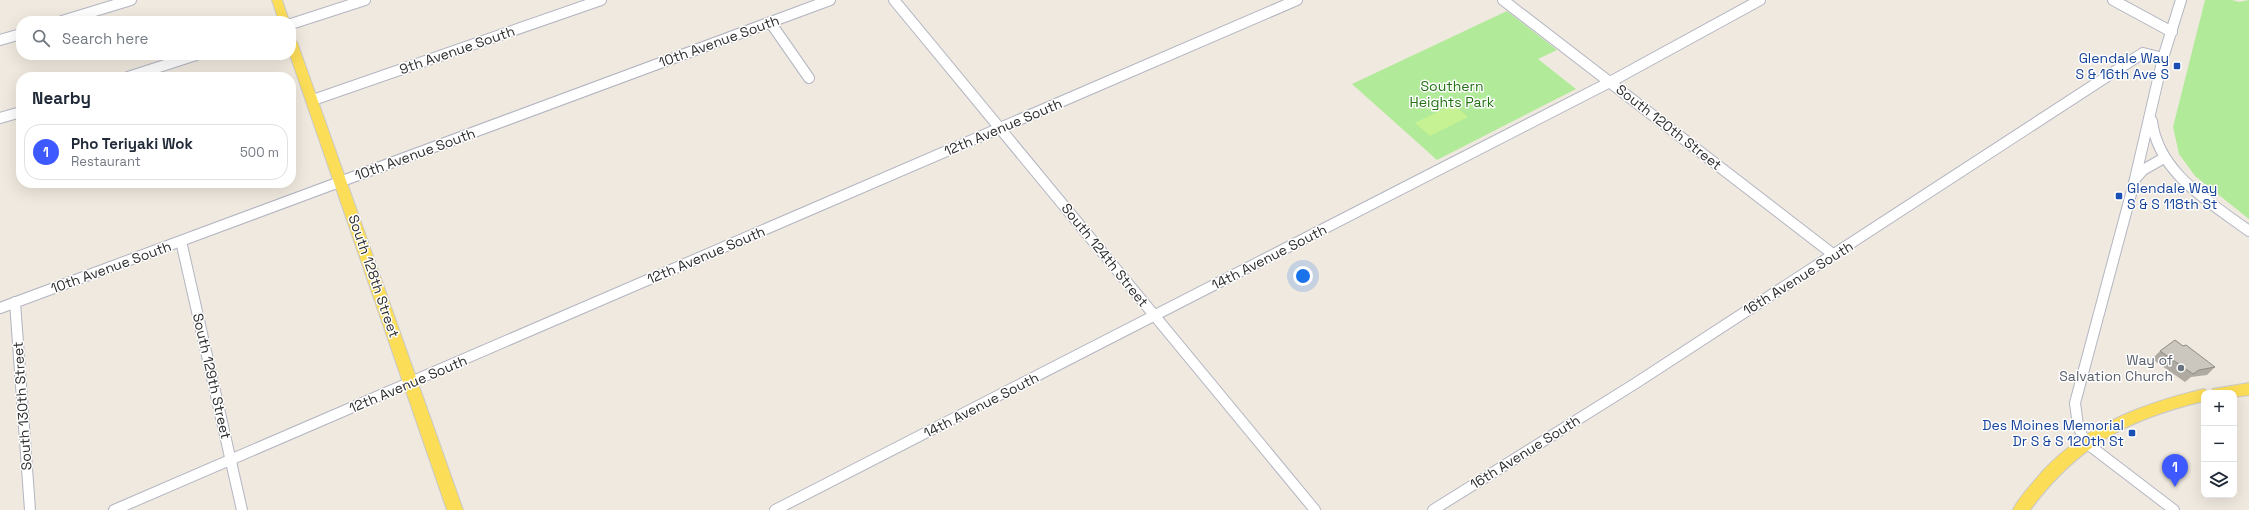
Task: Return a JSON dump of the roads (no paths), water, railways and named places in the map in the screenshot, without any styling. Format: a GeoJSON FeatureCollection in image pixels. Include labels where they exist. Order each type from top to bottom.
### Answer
{"type":"FeatureCollection","features":[{"type":"Feature","properties":{"kind":"main road"},"geometry":{"type":"LineString","coordinates":[[277,0],[282,16]]}},
{"type":"Feature","properties":{"kind":"main road","name":"South 128th Street"},"geometry":{"type":"LineString","coordinates":[[296,55],[313,100],[455,510]]}},
{"type":"Feature","properties":{"kind":"main road"},"geometry":{"type":"LineString","coordinates":[[2237,391],[2249,389]]}},
{"type":"Feature","properties":{"kind":"main road"},"geometry":{"type":"LineString","coordinates":[[2021,510],[2054,470],[2085,442],[2154,409],[2201,396]]}},
{"type":"Feature","properties":{"kind":"street"},"geometry":{"type":"LineString","coordinates":[[78,16],[131,0]]}},
{"type":"Feature","properties":{"kind":"street"},"geometry":{"type":"LineString","coordinates":[[296,22],[365,0]]}},
{"type":"Feature","properties":{"kind":"street","name":"9th Avenue South"},"geometry":{"type":"LineString","coordinates":[[313,100],[601,0]]}},
{"type":"Feature","properties":{"kind":"street","name":"10th Avenue South"},"geometry":{"type":"LineString","coordinates":[[0,308],[830,0]]}},
{"type":"Feature","properties":{"kind":"street","name":"South 124th Street"},"geometry":{"type":"LineString","coordinates":[[894,0],[1315,510]]}},
{"type":"Feature","properties":{"kind":"street","name":"12th Avenue South"},"geometry":{"type":"LineString","coordinates":[[114,510],[1297,0]]}},
{"type":"Feature","properties":{"kind":"street","name":"South 120th Street"},"geometry":{"type":"LineString","coordinates":[[1504,0],[1834,255]]}},
{"type":"Feature","properties":{"kind":"street","name":"14th Avenue South"},"geometry":{"type":"LineString","coordinates":[[775,510],[1610,82],[1760,0]]}},
{"type":"Feature","properties":{"kind":"street"},"geometry":{"type":"LineString","coordinates":[[2113,0],[2172,32]]}},
{"type":"Feature","properties":{"kind":"street"},"geometry":{"type":"LineString","coordinates":[[2174,510],[2085,442],[2078,432],[2074,410],[2075,397],[2135,179],[2154,103],[2163,58],[2181,0]]}},
{"type":"Feature","properties":{"kind":"street"},"geometry":{"type":"LineString","coordinates":[[770,22],[809,78]]}},
{"type":"Feature","properties":{"kind":"street"},"geometry":{"type":"LineString","coordinates":[[0,40],[16,35]]}},
{"type":"Feature","properties":{"kind":"street","name":"16th Avenue South"},"geometry":{"type":"LineString","coordinates":[[1433,510],[1834,255],[2143,53],[2163,58]]}},
{"type":"Feature","properties":{"kind":"street"},"geometry":{"type":"LineString","coordinates":[[143,72],[181,60]]}},
{"type":"Feature","properties":{"kind":"street"},"geometry":{"type":"LineString","coordinates":[[2154,103],[2152,124],[2154,137],[2164,158],[2182,177],[2249,231]]}},
{"type":"Feature","properties":{"kind":"street"},"geometry":{"type":"LineString","coordinates":[[0,118],[16,113]]}},
{"type":"Feature","properties":{"kind":"street"},"geometry":{"type":"LineString","coordinates":[[2135,179],[2143,170],[2164,158]]}},
{"type":"Feature","properties":{"kind":"street","name":"South 129th Street"},"geometry":{"type":"LineString","coordinates":[[181,242],[242,510]]}},
{"type":"Feature","properties":{"kind":"street","name":"South 130th Street"},"geometry":{"type":"LineString","coordinates":[[15,302],[30,510]]}},
{"type":"Feature","properties":{"kind":"place","name":"Glendale Way S & 16th Ave S"},"geometry":{"type":"Point","coordinates":[2177,66]}},
{"type":"Feature","properties":{"kind":"place","name":"Glendale Way S & S 118th St"},"geometry":{"type":"Point","coordinates":[2119,196]}},
{"type":"Feature","properties":{"kind":"place","name":"Way of Salvation Church"},"geometry":{"type":"Point","coordinates":[2181,368]}},
{"type":"Feature","properties":{"kind":"place","name":"Des Moines Memorial Dr S & S 120th St"},"geometry":{"type":"Point","coordinates":[2132,433]}},
{"type":"Feature","properties":{"kind":"place","name":"Pho Teriyaki Wok"},"geometry":{"type":"Point","coordinates":[2175,487]}},
{"type":"Feature","properties":{"kind":"park label","name":"Southern Heights Park"},"geometry":{"type":"Point","coordinates":[1452,94]}}]}
